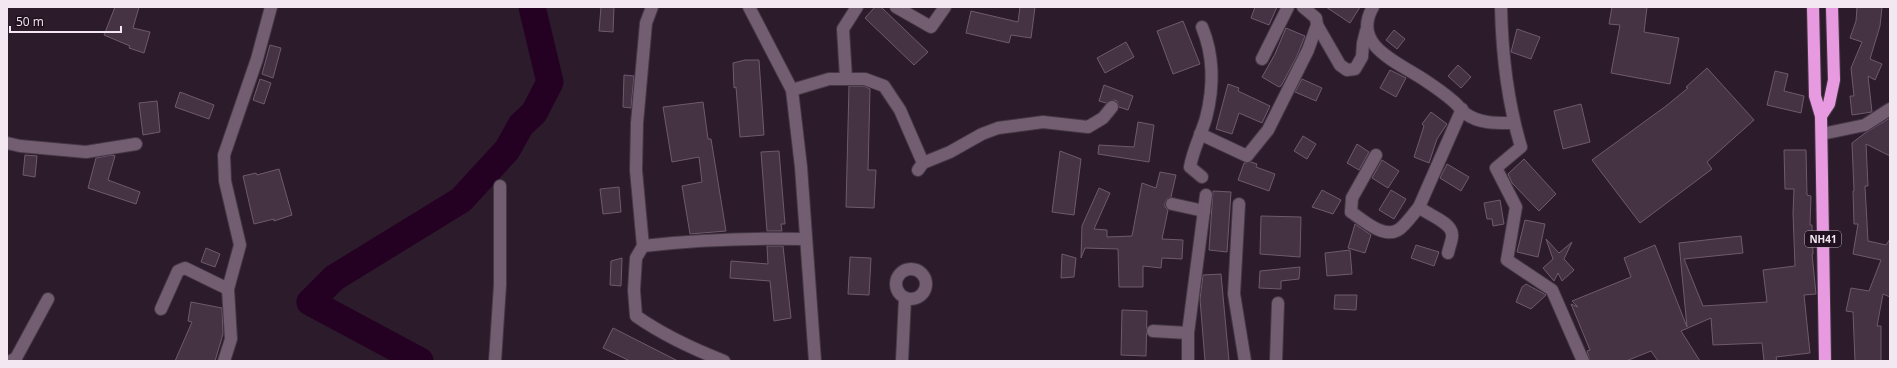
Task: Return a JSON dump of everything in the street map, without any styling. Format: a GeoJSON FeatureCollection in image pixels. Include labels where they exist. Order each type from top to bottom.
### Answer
{"type":"FeatureCollection","features":[{"type":"Feature","properties":{"kind":"highway","name":"NH41"},"geometry":{"type":"LineString","coordinates":[[1813,7],[1815,96],[1821,116],[1822,134],[1825,361]]}},
{"type":"Feature","properties":{"kind":"highway"},"geometry":{"type":"LineString","coordinates":[[1821,116],[1829,104],[1834,80],[1832,7]]}},
{"type":"Feature","properties":{"kind":"street"},"geometry":{"type":"LineString","coordinates":[[224,361],[231,339],[228,289],[240,245],[225,181],[224,155],[257,58],[271,7]]}},
{"type":"Feature","properties":{"kind":"street"},"geometry":{"type":"LineString","coordinates":[[652,7],[646,23],[637,123],[636,170],[643,246],[636,258],[634,290],[636,316],[654,329],[724,361]]}},
{"type":"Feature","properties":{"kind":"street"},"geometry":{"type":"LineString","coordinates":[[750,7],[792,90],[801,167],[815,361]]}},
{"type":"Feature","properties":{"kind":"street"},"geometry":{"type":"LineString","coordinates":[[846,78],[843,29],[857,7]]}},
{"type":"Feature","properties":{"kind":"street"},"geometry":{"type":"LineString","coordinates":[[896,7],[931,27],[945,7]]}},
{"type":"Feature","properties":{"kind":"street"},"geometry":{"type":"LineString","coordinates":[[1262,59],[1288,7]]}},
{"type":"Feature","properties":{"kind":"street"},"geometry":{"type":"LineString","coordinates":[[1303,7],[1316,18],[1317,25],[1340,65],[1347,70],[1355,69],[1362,57],[1363,43],[1369,14],[1373,7]]}},
{"type":"Feature","properties":{"kind":"street"},"geometry":{"type":"LineString","coordinates":[[1501,7],[1502,55],[1514,123],[1521,146],[1496,168],[1516,207],[1507,260],[1552,290],[1583,361]]}},
{"type":"Feature","properties":{"kind":"street"},"geometry":{"type":"LineString","coordinates":[[1200,134],[1247,156],[1268,130],[1308,50],[1317,25]]}},
{"type":"Feature","properties":{"kind":"street"},"geometry":{"type":"LineString","coordinates":[[1202,27],[1209,43],[1213,82],[1206,118],[1192,154],[1190,167],[1202,177]]}},
{"type":"Feature","properties":{"kind":"street"},"geometry":{"type":"LineString","coordinates":[[1366,31],[1374,46],[1380,52],[1426,81],[1462,109],[1466,114],[1489,123],[1514,123]]}},
{"type":"Feature","properties":{"kind":"street"},"geometry":{"type":"LineString","coordinates":[[792,90],[829,79],[846,78],[865,79],[884,86],[900,110],[920,167],[982,134],[998,128],[1043,122],[1088,127],[1103,118],[1112,107]]}},
{"type":"Feature","properties":{"kind":"street"},"geometry":{"type":"LineString","coordinates":[[1376,155],[1352,198],[1351,212],[1374,228],[1387,233],[1398,230],[1419,207],[1462,109]]}},
{"type":"Feature","properties":{"kind":"street"},"geometry":{"type":"LineString","coordinates":[[1822,134],[1865,125],[1890,109]]}},
{"type":"Feature","properties":{"kind":"street"},"geometry":{"type":"LineString","coordinates":[[7,143],[20,146],[86,152],[136,144]]}},
{"type":"Feature","properties":{"kind":"street"},"geometry":{"type":"LineString","coordinates":[[495,361],[500,285],[500,186]]}},
{"type":"Feature","properties":{"kind":"street"},"geometry":{"type":"LineString","coordinates":[[1188,361],[1188,333],[1206,195]]}},
{"type":"Feature","properties":{"kind":"street"},"geometry":{"type":"LineString","coordinates":[[1172,204],[1204,211]]}},
{"type":"Feature","properties":{"kind":"street"},"geometry":{"type":"LineString","coordinates":[[1240,204],[1234,294],[1245,361]]}},
{"type":"Feature","properties":{"kind":"street"},"geometry":{"type":"LineString","coordinates":[[1419,207],[1426,213],[1448,225],[1452,234],[1448,253]]}},
{"type":"Feature","properties":{"kind":"street"},"geometry":{"type":"LineString","coordinates":[[643,246],[760,238],[805,239]]}},
{"type":"Feature","properties":{"kind":"street"},"geometry":{"type":"LineString","coordinates":[[161,309],[178,270],[185,268],[228,289]]}},
{"type":"Feature","properties":{"kind":"street"},"geometry":{"type":"LineString","coordinates":[[902,361],[905,298]]}},
{"type":"Feature","properties":{"kind":"street"},"geometry":{"type":"LineString","coordinates":[[11,361],[16,358],[48,299]]}},
{"type":"Feature","properties":{"kind":"street"},"geometry":{"type":"LineString","coordinates":[[1276,361],[1278,302]]}},
{"type":"Feature","properties":{"kind":"street"},"geometry":{"type":"LineString","coordinates":[[1152,331],[1188,333]]}},
{"type":"Feature","properties":{"kind":"building"},"geometry":{"type":"Polygon","coordinates":[[[115,7],[139,7],[133,28],[150,32],[144,53],[129,48],[130,46],[104,35],[115,7]]]}},
{"type":"Feature","properties":{"kind":"building"},"geometry":{"type":"Polygon","coordinates":[[[601,7],[614,7],[613,32],[599,31],[601,7]]]}},
{"type":"Feature","properties":{"kind":"building"},"geometry":{"type":"Polygon","coordinates":[[[875,7],[881,7],[928,52],[914,65],[865,18],[875,7]]]}},
{"type":"Feature","properties":{"kind":"building"},"geometry":{"type":"Polygon","coordinates":[[[1020,7],[1035,7],[1031,38],[1011,35],[1009,43],[966,33],[971,11],[1018,22],[1020,7]]]}},
{"type":"Feature","properties":{"kind":"building"},"geometry":{"type":"Polygon","coordinates":[[[1255,7],[1277,7],[1269,25],[1251,18],[1255,7]]]}},
{"type":"Feature","properties":{"kind":"building"},"geometry":{"type":"Polygon","coordinates":[[[1326,7],[1360,7],[1350,23],[1326,7]]]}},
{"type":"Feature","properties":{"kind":"building"},"geometry":{"type":"Polygon","coordinates":[[[1612,7],[1647,7],[1644,32],[1679,38],[1670,84],[1611,73],[1620,25],[1609,24],[1612,7]]]}},
{"type":"Feature","properties":{"kind":"building"},"geometry":{"type":"Polygon","coordinates":[[[1857,7],[1882,7],[1880,26],[1870,59],[1882,64],[1875,80],[1868,76],[1872,112],[1852,115],[1850,96],[1854,96],[1851,68],[1862,42],[1850,38],[1856,21],[1857,7]]]}},
{"type":"Feature","properties":{"kind":"building"},"geometry":{"type":"Polygon","coordinates":[[[1183,21],[1200,64],[1173,74],[1157,31],[1183,21]]]}},
{"type":"Feature","properties":{"kind":"building"},"geometry":{"type":"Polygon","coordinates":[[[1286,28],[1305,36],[1296,58],[1281,86],[1279,87],[1262,77],[1275,54],[1286,28]]]}},
{"type":"Feature","properties":{"kind":"building"},"geometry":{"type":"Polygon","coordinates":[[[1517,29],[1540,37],[1531,59],[1511,52],[1517,29]]]}},
{"type":"Feature","properties":{"kind":"building"},"geometry":{"type":"Polygon","coordinates":[[[1394,30],[1405,39],[1397,49],[1386,40],[1394,30]]]}},
{"type":"Feature","properties":{"kind":"building"},"geometry":{"type":"Polygon","coordinates":[[[1126,42],[1134,57],[1105,73],[1097,58],[1126,42]]]}},
{"type":"Feature","properties":{"kind":"building"},"geometry":{"type":"Polygon","coordinates":[[[270,45],[281,48],[273,78],[262,74],[270,45]]]}},
{"type":"Feature","properties":{"kind":"building"},"geometry":{"type":"Polygon","coordinates":[[[745,60],[759,60],[764,135],[740,137],[736,87],[734,88],[733,63],[745,60]]]}},
{"type":"Feature","properties":{"kind":"building"},"geometry":{"type":"Polygon","coordinates":[[[1458,65],[1471,77],[1461,88],[1448,76],[1458,65]]]}},
{"type":"Feature","properties":{"kind":"building"},"geometry":{"type":"Polygon","coordinates":[[[1707,68],[1754,120],[1707,162],[1712,169],[1640,223],[1592,160],[1666,106],[1688,88],[1686,87],[1707,68]]]}},
{"type":"Feature","properties":{"kind":"building"},"geometry":{"type":"Polygon","coordinates":[[[1390,70],[1406,78],[1396,97],[1380,88],[1390,70]]]}},
{"type":"Feature","properties":{"kind":"building"},"geometry":{"type":"Polygon","coordinates":[[[1775,71],[1788,74],[1784,91],[1804,96],[1801,113],[1767,105],[1775,71]]]}},
{"type":"Feature","properties":{"kind":"building"},"geometry":{"type":"Polygon","coordinates":[[[624,75],[634,76],[631,108],[623,107],[624,75]]]}},
{"type":"Feature","properties":{"kind":"building"},"geometry":{"type":"Polygon","coordinates":[[[260,79],[271,83],[264,104],[253,100],[260,79]]]}},
{"type":"Feature","properties":{"kind":"building"},"geometry":{"type":"Polygon","coordinates":[[[1302,79],[1322,88],[1316,101],[1295,92],[1302,79]]]}},
{"type":"Feature","properties":{"kind":"building"},"geometry":{"type":"Polygon","coordinates":[[[1228,84],[1239,88],[1238,91],[1270,106],[1262,123],[1239,113],[1232,134],[1216,129],[1228,84]]]}},
{"type":"Feature","properties":{"kind":"building"},"geometry":{"type":"Polygon","coordinates":[[[1104,85],[1133,96],[1128,110],[1119,107],[1117,101],[1114,100],[1106,103],[1099,101],[1104,85]]]}},
{"type":"Feature","properties":{"kind":"building"},"geometry":{"type":"Polygon","coordinates":[[[849,86],[864,86],[870,89],[868,170],[876,170],[874,208],[846,207],[849,86]]]}},
{"type":"Feature","properties":{"kind":"building"},"geometry":{"type":"Polygon","coordinates":[[[180,92],[214,105],[209,119],[175,107],[180,92]]]}},
{"type":"Feature","properties":{"kind":"building"},"geometry":{"type":"Polygon","coordinates":[[[157,101],[160,132],[143,135],[139,103],[157,101]]]}},
{"type":"Feature","properties":{"kind":"building"},"geometry":{"type":"Polygon","coordinates":[[[703,102],[708,139],[711,139],[726,231],[690,234],[682,186],[702,182],[699,157],[672,162],[663,107],[703,102]]]}},
{"type":"Feature","properties":{"kind":"building"},"geometry":{"type":"Polygon","coordinates":[[[1581,104],[1590,142],[1563,149],[1554,111],[1581,104]]]}},
{"type":"Feature","properties":{"kind":"building"},"geometry":{"type":"Polygon","coordinates":[[[1431,112],[1447,124],[1437,139],[1429,163],[1414,157],[1424,126],[1422,124],[1431,112]]]}},
{"type":"Feature","properties":{"kind":"building"},"geometry":{"type":"Polygon","coordinates":[[[1890,118],[1890,156],[1866,144],[1868,186],[1865,186],[1868,241],[1886,245],[1890,239],[1890,297],[1883,294],[1877,326],[1881,326],[1881,361],[1855,361],[1853,312],[1846,311],[1851,288],[1869,291],[1881,260],[1853,254],[1858,224],[1854,224],[1852,143],[1865,133],[1890,118]]]}},
{"type":"Feature","properties":{"kind":"building"},"geometry":{"type":"Polygon","coordinates":[[[1138,122],[1154,125],[1149,162],[1098,154],[1099,145],[1134,147],[1138,122]]]}},
{"type":"Feature","properties":{"kind":"building"},"geometry":{"type":"Polygon","coordinates":[[[1303,136],[1316,144],[1307,159],[1294,151],[1303,136]]]}},
{"type":"Feature","properties":{"kind":"building"},"geometry":{"type":"Polygon","coordinates":[[[1357,144],[1369,152],[1359,170],[1347,163],[1357,144]]]}},
{"type":"Feature","properties":{"kind":"building"},"geometry":{"type":"Polygon","coordinates":[[[1784,150],[1806,150],[1807,195],[1811,196],[1810,225],[1812,225],[1812,254],[1816,294],[1804,295],[1810,353],[1776,357],[1777,361],[1764,361],[1762,343],[1713,345],[1711,318],[1681,331],[1700,361],[1658,361],[1651,351],[1626,361],[1590,361],[1587,351],[1590,350],[1571,304],[1578,307],[1572,301],[1631,277],[1624,258],[1655,245],[1687,327],[1679,243],[1741,236],[1743,253],[1684,259],[1703,306],[1767,302],[1763,270],[1795,266],[1793,213],[1794,189],[1785,189],[1784,150]]]}},
{"type":"Feature","properties":{"kind":"building"},"geometry":{"type":"Polygon","coordinates":[[[779,151],[785,224],[781,224],[782,231],[767,231],[761,152],[779,151]]]}},
{"type":"Feature","properties":{"kind":"building"},"geometry":{"type":"Polygon","coordinates":[[[1060,151],[1081,159],[1074,215],[1052,212],[1060,151]]]}},
{"type":"Feature","properties":{"kind":"building"},"geometry":{"type":"Polygon","coordinates":[[[25,155],[37,156],[35,177],[23,175],[25,155]]]}},
{"type":"Feature","properties":{"kind":"building"},"geometry":{"type":"Polygon","coordinates":[[[112,155],[115,156],[108,180],[140,192],[136,204],[88,188],[96,158],[112,155]]]}},
{"type":"Feature","properties":{"kind":"building"},"geometry":{"type":"Polygon","coordinates":[[[1524,159],[1556,194],[1539,211],[1512,183],[1508,174],[1524,159]]]}},
{"type":"Feature","properties":{"kind":"building"},"geometry":{"type":"Polygon","coordinates":[[[1382,160],[1399,171],[1388,188],[1372,178],[1382,160]]]}},
{"type":"Feature","properties":{"kind":"building"},"geometry":{"type":"Polygon","coordinates":[[[1251,162],[1257,164],[1256,167],[1275,174],[1269,191],[1238,180],[1244,163],[1251,162]]]}},
{"type":"Feature","properties":{"kind":"building"},"geometry":{"type":"Polygon","coordinates":[[[1447,164],[1469,177],[1461,191],[1440,178],[1447,164]]]}},
{"type":"Feature","properties":{"kind":"building"},"geometry":{"type":"Polygon","coordinates":[[[279,169],[292,215],[274,221],[274,219],[254,224],[243,176],[256,173],[257,175],[279,169]]]}},
{"type":"Feature","properties":{"kind":"building"},"geometry":{"type":"Polygon","coordinates":[[[1160,172],[1176,175],[1171,197],[1167,199],[1165,203],[1165,207],[1168,210],[1162,239],[1183,240],[1182,259],[1162,258],[1161,268],[1143,266],[1143,287],[1119,287],[1118,249],[1085,248],[1081,258],[1082,226],[1099,188],[1110,193],[1094,229],[1107,230],[1107,237],[1132,236],[1142,183],[1156,188],[1160,172]]]}},
{"type":"Feature","properties":{"kind":"building"},"geometry":{"type":"Polygon","coordinates":[[[619,187],[621,212],[603,214],[600,189],[619,187]]]}},
{"type":"Feature","properties":{"kind":"building"},"geometry":{"type":"Polygon","coordinates":[[[1322,190],[1341,200],[1333,214],[1312,207],[1322,190]]]}},
{"type":"Feature","properties":{"kind":"building"},"geometry":{"type":"Polygon","coordinates":[[[1391,190],[1406,199],[1394,219],[1379,210],[1391,190]]]}},
{"type":"Feature","properties":{"kind":"building"},"geometry":{"type":"Polygon","coordinates":[[[1213,191],[1231,192],[1227,252],[1209,250],[1213,191]]]}},
{"type":"Feature","properties":{"kind":"building"},"geometry":{"type":"Polygon","coordinates":[[[1500,200],[1504,224],[1493,226],[1492,219],[1487,219],[1484,203],[1500,200]]]}},
{"type":"Feature","properties":{"kind":"building"},"geometry":{"type":"Polygon","coordinates":[[[1261,216],[1301,217],[1300,257],[1260,254],[1261,216]]]}},
{"type":"Feature","properties":{"kind":"building"},"geometry":{"type":"Polygon","coordinates":[[[1525,220],[1545,224],[1538,257],[1517,252],[1525,220]]]}},
{"type":"Feature","properties":{"kind":"building"},"geometry":{"type":"Polygon","coordinates":[[[1355,224],[1371,235],[1365,253],[1348,248],[1355,224]]]}},
{"type":"Feature","properties":{"kind":"building"},"geometry":{"type":"Polygon","coordinates":[[[1546,239],[1559,253],[1572,242],[1564,259],[1574,270],[1562,281],[1558,273],[1554,281],[1543,268],[1553,259],[1546,239]]]}},
{"type":"Feature","properties":{"kind":"building"},"geometry":{"type":"Polygon","coordinates":[[[1416,245],[1439,252],[1434,266],[1411,258],[1416,245]]]}},
{"type":"Feature","properties":{"kind":"building"},"geometry":{"type":"Polygon","coordinates":[[[767,246],[783,246],[791,318],[774,321],[770,281],[730,278],[731,261],[768,264],[767,246]]]}},
{"type":"Feature","properties":{"kind":"building"},"geometry":{"type":"Polygon","coordinates":[[[206,248],[220,254],[215,267],[201,262],[206,248]]]}},
{"type":"Feature","properties":{"kind":"building"},"geometry":{"type":"Polygon","coordinates":[[[1350,250],[1352,274],[1327,276],[1325,253],[1350,250]]]}},
{"type":"Feature","properties":{"kind":"building"},"geometry":{"type":"Polygon","coordinates":[[[1062,254],[1076,258],[1074,277],[1061,278],[1062,254]]]}},
{"type":"Feature","properties":{"kind":"building"},"geometry":{"type":"Polygon","coordinates":[[[850,257],[871,258],[869,295],[848,294],[850,257]]]}},
{"type":"Feature","properties":{"kind":"building"},"geometry":{"type":"Polygon","coordinates":[[[622,258],[621,286],[610,285],[611,261],[622,258]]]}},
{"type":"Feature","properties":{"kind":"building"},"geometry":{"type":"Polygon","coordinates":[[[1300,267],[1299,279],[1281,281],[1281,289],[1259,288],[1260,271],[1300,267]]]}},
{"type":"Feature","properties":{"kind":"building"},"geometry":{"type":"Polygon","coordinates":[[[1221,274],[1229,361],[1205,361],[1200,299],[1203,275],[1221,274]]]}},
{"type":"Feature","properties":{"kind":"building"},"geometry":{"type":"Polygon","coordinates":[[[1526,284],[1546,295],[1531,309],[1516,302],[1522,287],[1526,284]]]}},
{"type":"Feature","properties":{"kind":"building"},"geometry":{"type":"Polygon","coordinates":[[[1335,295],[1357,295],[1356,310],[1334,309],[1335,295]]]}},
{"type":"Feature","properties":{"kind":"building"},"geometry":{"type":"Polygon","coordinates":[[[191,302],[222,308],[223,334],[215,361],[175,361],[192,322],[188,321],[191,302]]]}},
{"type":"Feature","properties":{"kind":"building"},"geometry":{"type":"Polygon","coordinates":[[[1122,310],[1147,311],[1146,356],[1121,355],[1122,310]]]}},
{"type":"Feature","properties":{"kind":"building"},"geometry":{"type":"Polygon","coordinates":[[[613,328],[678,361],[630,361],[603,348],[613,328]]]}},
{"type":"Feature","properties":{"kind":"waterway"},"geometry":{"type":"LineString","coordinates":[[420,361],[310,302],[334,278],[461,200],[507,150],[521,125],[534,113],[550,82],[532,7]]}}]}
